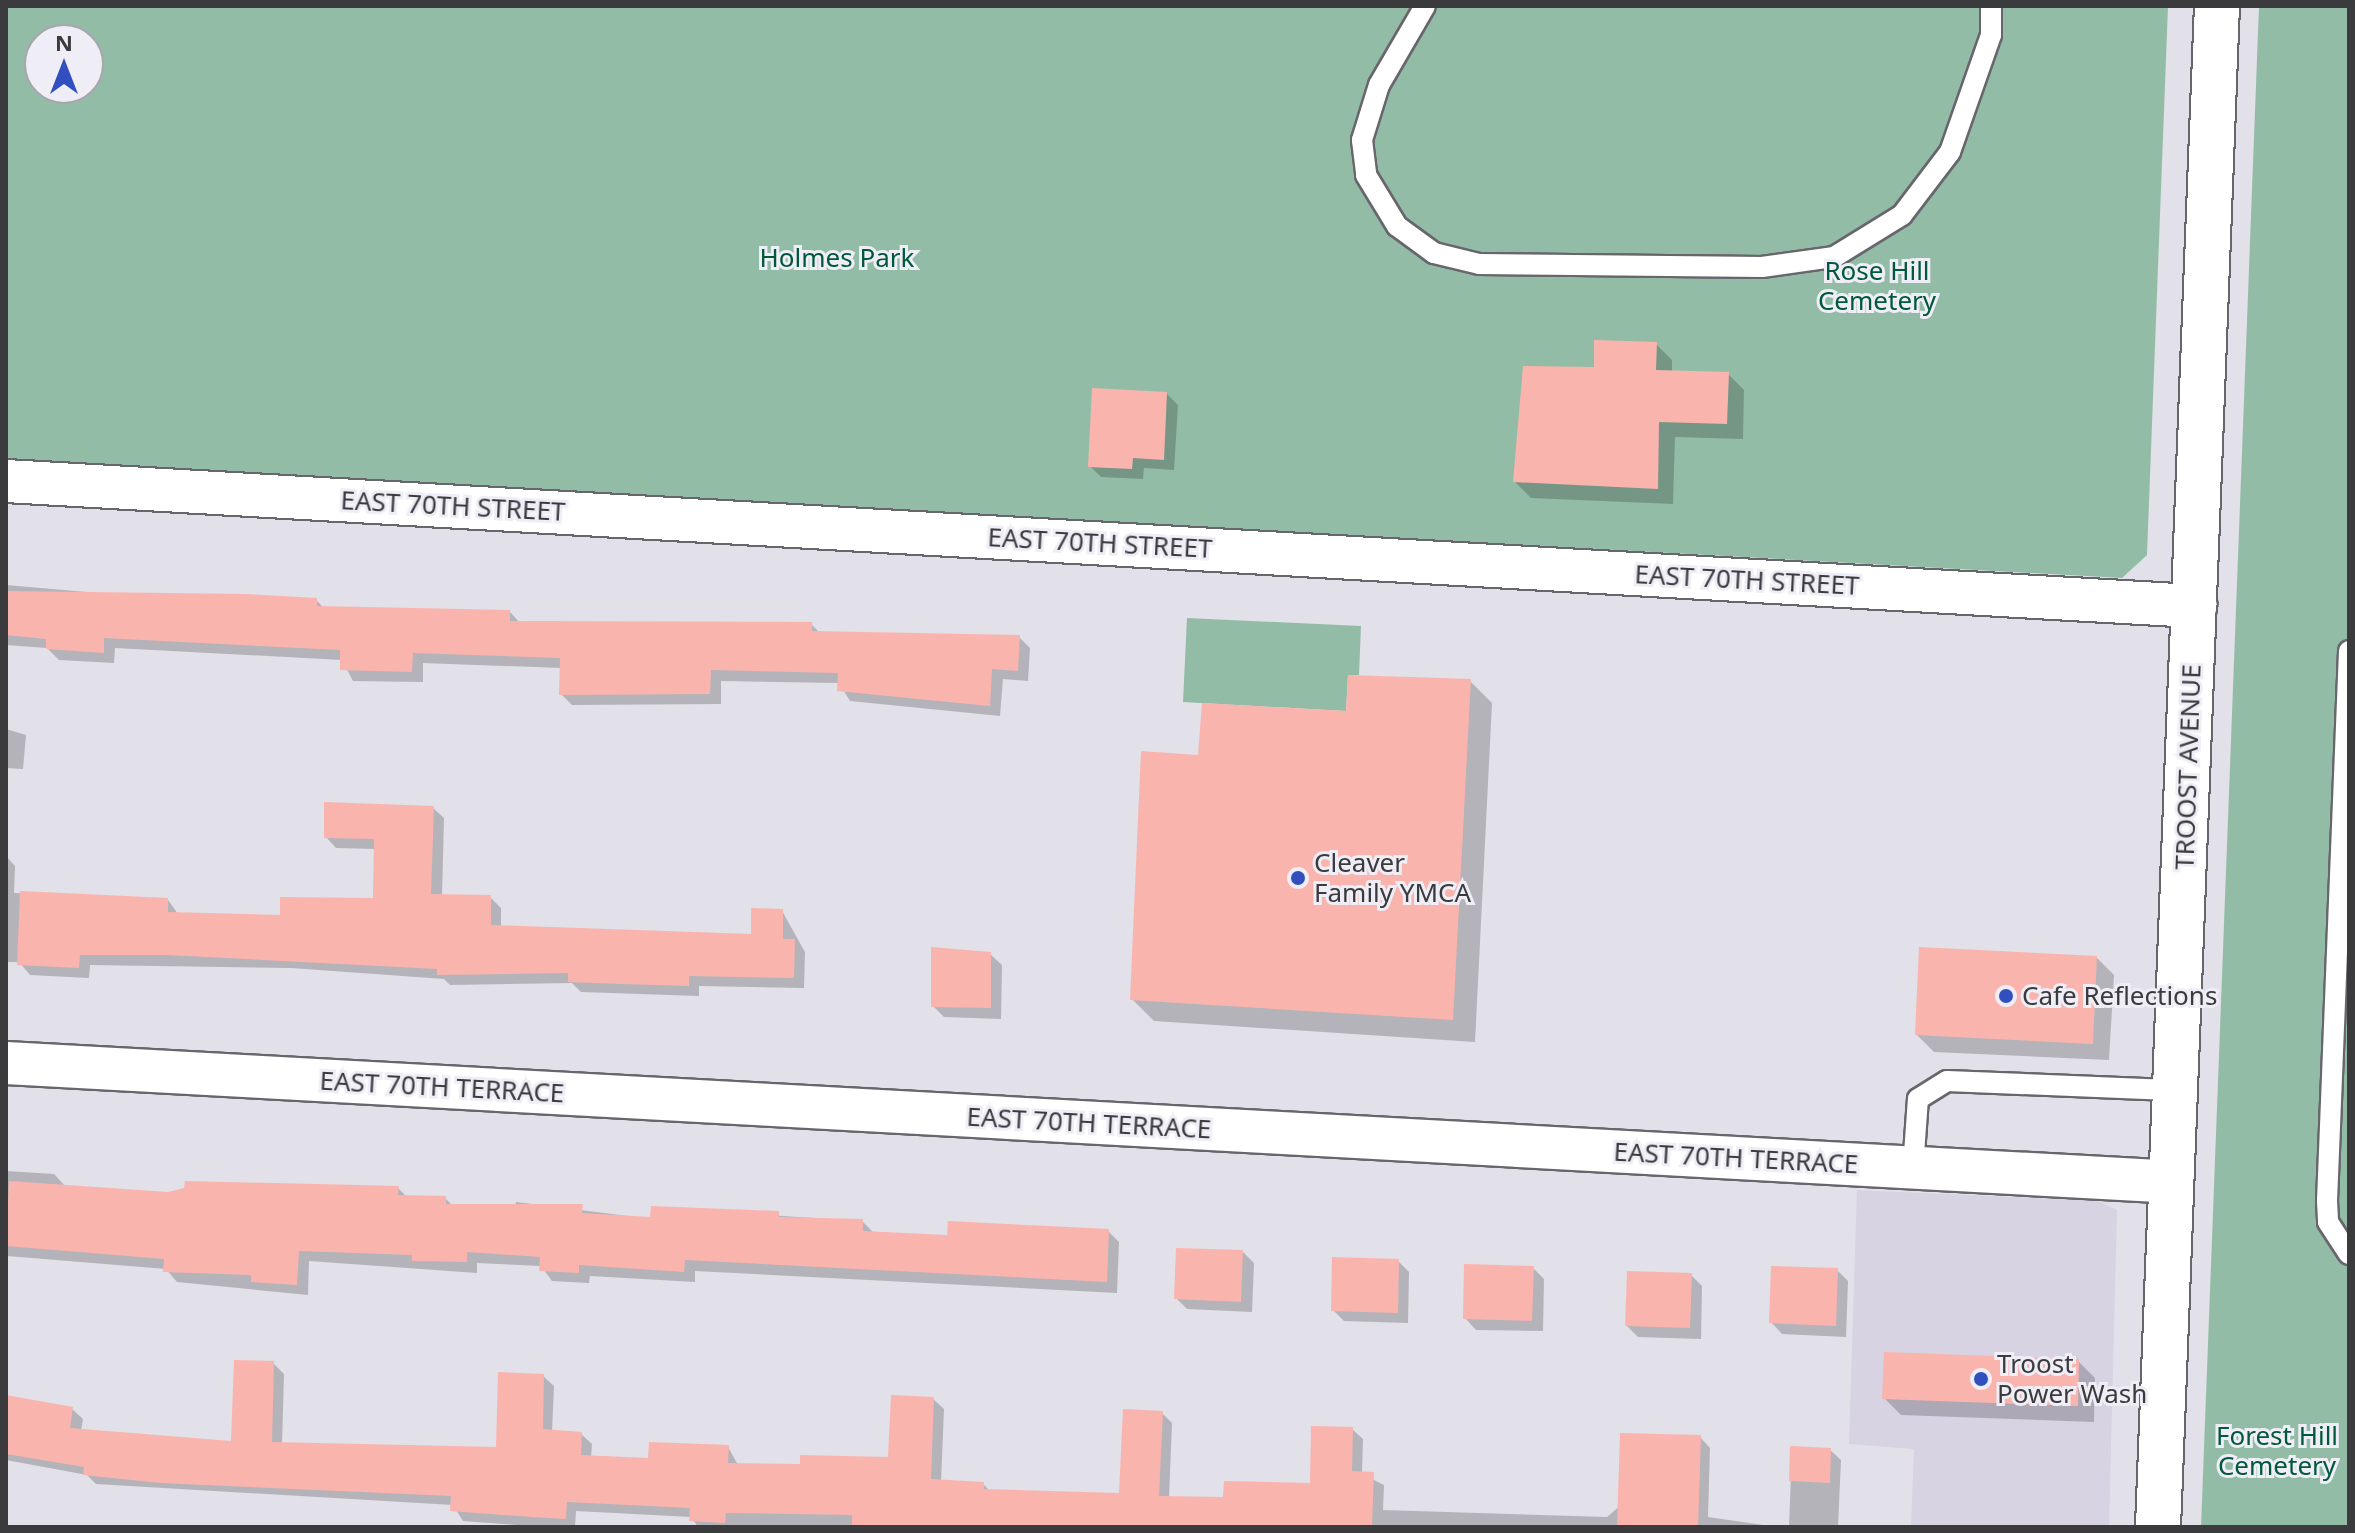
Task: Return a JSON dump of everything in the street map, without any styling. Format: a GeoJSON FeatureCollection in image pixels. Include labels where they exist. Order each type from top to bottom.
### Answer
{"type":"FeatureCollection","features":[{"type":"Feature","properties":{"kind":"main road","name":"TROOST AVENUE"},"geometry":{"type":"LineString","coordinates":[[2158,1527],[2217,6]]}},
{"type":"Feature","properties":{"kind":"street","name":"EAST 70TH STREET"},"geometry":{"type":"LineString","coordinates":[[6,481],[2195,606]]}},
{"type":"Feature","properties":{"kind":"street","name":"EAST 70TH TERRACE"},"geometry":{"type":"LineString","coordinates":[[6,1063],[2172,1182]]}},
{"type":"Feature","properties":{"kind":"lane"},"geometry":{"type":"LineString","coordinates":[[1425,6],[1379,85],[1362,140],[1366,175],[1397,226],[1434,253],[1479,264],[1762,267],[1834,257],[1902,215],[1950,152],[1991,35],[1991,6]]}},
{"type":"Feature","properties":{"kind":"lane"},"geometry":{"type":"LineString","coordinates":[[2349,651],[2345,826],[2327,1201],[2328,1222],[2349,1254]]}},
{"type":"Feature","properties":{"kind":"lane"},"geometry":{"type":"LineString","coordinates":[[1913,1168],[1918,1099],[1947,1081],[2176,1090]]}},
{"type":"Feature","properties":{"kind":"shaded area"},"geometry":{"type":"Polygon","coordinates":[[[1857,1190],[2098,1201],[2117,1210],[2109,1527],[1911,1527],[1914,1449],[1849,1444],[1857,1190]]]}},
{"type":"Feature","properties":{"kind":"green space"},"geometry":{"type":"Polygon","coordinates":[[[6,6],[2168,6],[2147,555],[2122,578],[6,461],[6,6]]]}},
{"type":"Feature","properties":{"kind":"green space","name":"Forest Hill Cemetery"},"geometry":{"type":"Polygon","coordinates":[[[2259,6],[2349,6],[2349,1527],[2201,1527],[2259,6]]]}},
{"type":"Feature","properties":{"kind":"green space"},"geometry":{"type":"Polygon","coordinates":[[[1187,618],[1361,626],[1359,675],[1348,675],[1346,711],[1183,702],[1187,618]]]}},
{"type":"Feature","properties":{"kind":"building"},"geometry":{"type":"Polygon","coordinates":[[[1594,340],[1657,342],[1656,370],[1729,372],[1727,424],[1659,422],[1658,489],[1513,482],[1523,366],[1594,367],[1594,340]]]}},
{"type":"Feature","properties":{"kind":"building"},"geometry":{"type":"Polygon","coordinates":[[[1092,388],[1167,392],[1164,460],[1133,458],[1132,469],[1088,467],[1092,388]]]}},
{"type":"Feature","properties":{"kind":"building"},"geometry":{"type":"Polygon","coordinates":[[[6,591],[246,594],[317,598],[317,606],[510,610],[510,621],[812,622],[812,631],[1020,635],[1018,671],[992,669],[990,706],[837,691],[838,673],[711,670],[710,694],[559,695],[560,658],[413,653],[412,672],[340,670],[340,650],[104,638],[104,653],[46,649],[46,639],[6,635],[6,591]]]}},
{"type":"Feature","properties":{"kind":"building","name":"Cleaver Family YMCA"},"geometry":{"type":"Polygon","coordinates":[[[1348,675],[1471,679],[1453,1020],[1130,1000],[1141,751],[1198,755],[1202,703],[1346,711],[1348,675]]]}},
{"type":"Feature","properties":{"kind":"building"},"geometry":{"type":"Polygon","coordinates":[[[324,802],[434,806],[431,894],[491,895],[491,925],[751,934],[751,908],[783,909],[783,939],[795,939],[794,978],[689,976],[689,986],[622,984],[568,982],[568,973],[437,975],[437,969],[167,955],[80,955],[79,968],[17,965],[20,891],[168,898],[168,912],[280,915],[280,897],[373,898],[374,839],[324,838],[324,802]]]}},
{"type":"Feature","properties":{"kind":"building"},"geometry":{"type":"Polygon","coordinates":[[[931,947],[991,952],[991,1008],[931,1007],[931,947]]]}},
{"type":"Feature","properties":{"kind":"building","name":"Cafe Reflections"},"geometry":{"type":"Polygon","coordinates":[[[1919,947],[2097,956],[2093,1044],[1915,1035],[1919,947]]]}},
{"type":"Feature","properties":{"kind":"building"},"geometry":{"type":"Polygon","coordinates":[[[9,1181],[168,1192],[184,1188],[185,1181],[399,1186],[398,1195],[446,1196],[446,1204],[583,1204],[582,1213],[650,1217],[651,1206],[779,1211],[779,1217],[863,1219],[863,1231],[947,1235],[948,1221],[1109,1229],[1107,1282],[685,1260],[684,1272],[579,1265],[579,1273],[539,1271],[540,1257],[467,1252],[467,1262],[412,1261],[412,1255],[299,1251],[297,1285],[251,1282],[251,1275],[163,1272],[164,1259],[6,1246],[9,1181]]]}},
{"type":"Feature","properties":{"kind":"building"},"geometry":{"type":"Polygon","coordinates":[[[1176,1248],[1243,1250],[1241,1302],[1174,1299],[1176,1248]]]}},
{"type":"Feature","properties":{"kind":"building"},"geometry":{"type":"Polygon","coordinates":[[[1332,1257],[1399,1259],[1398,1313],[1331,1311],[1332,1257]]]}},
{"type":"Feature","properties":{"kind":"building"},"geometry":{"type":"Polygon","coordinates":[[[1464,1264],[1534,1266],[1532,1321],[1463,1319],[1464,1264]]]}},
{"type":"Feature","properties":{"kind":"building"},"geometry":{"type":"Polygon","coordinates":[[[1771,1266],[1838,1268],[1836,1326],[1769,1323],[1771,1266]]]}},
{"type":"Feature","properties":{"kind":"building"},"geometry":{"type":"Polygon","coordinates":[[[1627,1271],[1692,1273],[1690,1328],[1625,1326],[1627,1271]]]}},
{"type":"Feature","properties":{"kind":"building","name":"Troost Power Wash"},"geometry":{"type":"Polygon","coordinates":[[[1884,1352],[2079,1359],[2078,1406],[1882,1399],[1884,1352]]]}},
{"type":"Feature","properties":{"kind":"building"},"geometry":{"type":"Polygon","coordinates":[[[234,1360],[274,1361],[272,1442],[496,1447],[498,1372],[544,1374],[543,1429],[582,1432],[581,1455],[648,1458],[649,1442],[729,1445],[728,1463],[800,1464],[800,1455],[888,1457],[891,1395],[934,1397],[931,1479],[984,1482],[984,1489],[1119,1493],[1123,1409],[1163,1411],[1159,1496],[1223,1497],[1224,1481],[1310,1483],[1311,1426],[1353,1427],[1352,1471],[1374,1472],[1372,1527],[852,1527],[852,1515],[726,1513],[725,1523],[689,1521],[690,1508],[567,1502],[566,1519],[450,1511],[451,1496],[161,1483],[83,1475],[84,1467],[6,1454],[6,1395],[73,1407],[70,1428],[231,1441],[234,1360]]]}},
{"type":"Feature","properties":{"kind":"building"},"geometry":{"type":"Polygon","coordinates":[[[1620,1433],[1701,1435],[1698,1527],[1617,1527],[1620,1433]]]}},
{"type":"Feature","properties":{"kind":"building"},"geometry":{"type":"Polygon","coordinates":[[[1790,1446],[1831,1448],[1830,1483],[1789,1481],[1790,1446]]]}},
{"type":"Feature","properties":{"kind":"place","name":"Cleaver Family YMCA"},"geometry":{"type":"Point","coordinates":[1298,878]}},
{"type":"Feature","properties":{"kind":"place","name":"Cafe Reflections"},"geometry":{"type":"Point","coordinates":[2006,996]}},
{"type":"Feature","properties":{"kind":"place","name":"Troost Power Wash"},"geometry":{"type":"Point","coordinates":[1981,1379]}},
{"type":"Feature","properties":{"kind":"park label","name":"Holmes Park"},"geometry":{"type":"Point","coordinates":[837,258]}},
{"type":"Feature","properties":{"kind":"park label","name":"Rose Hill Cemetery"},"geometry":{"type":"Point","coordinates":[1877,286]}}]}
